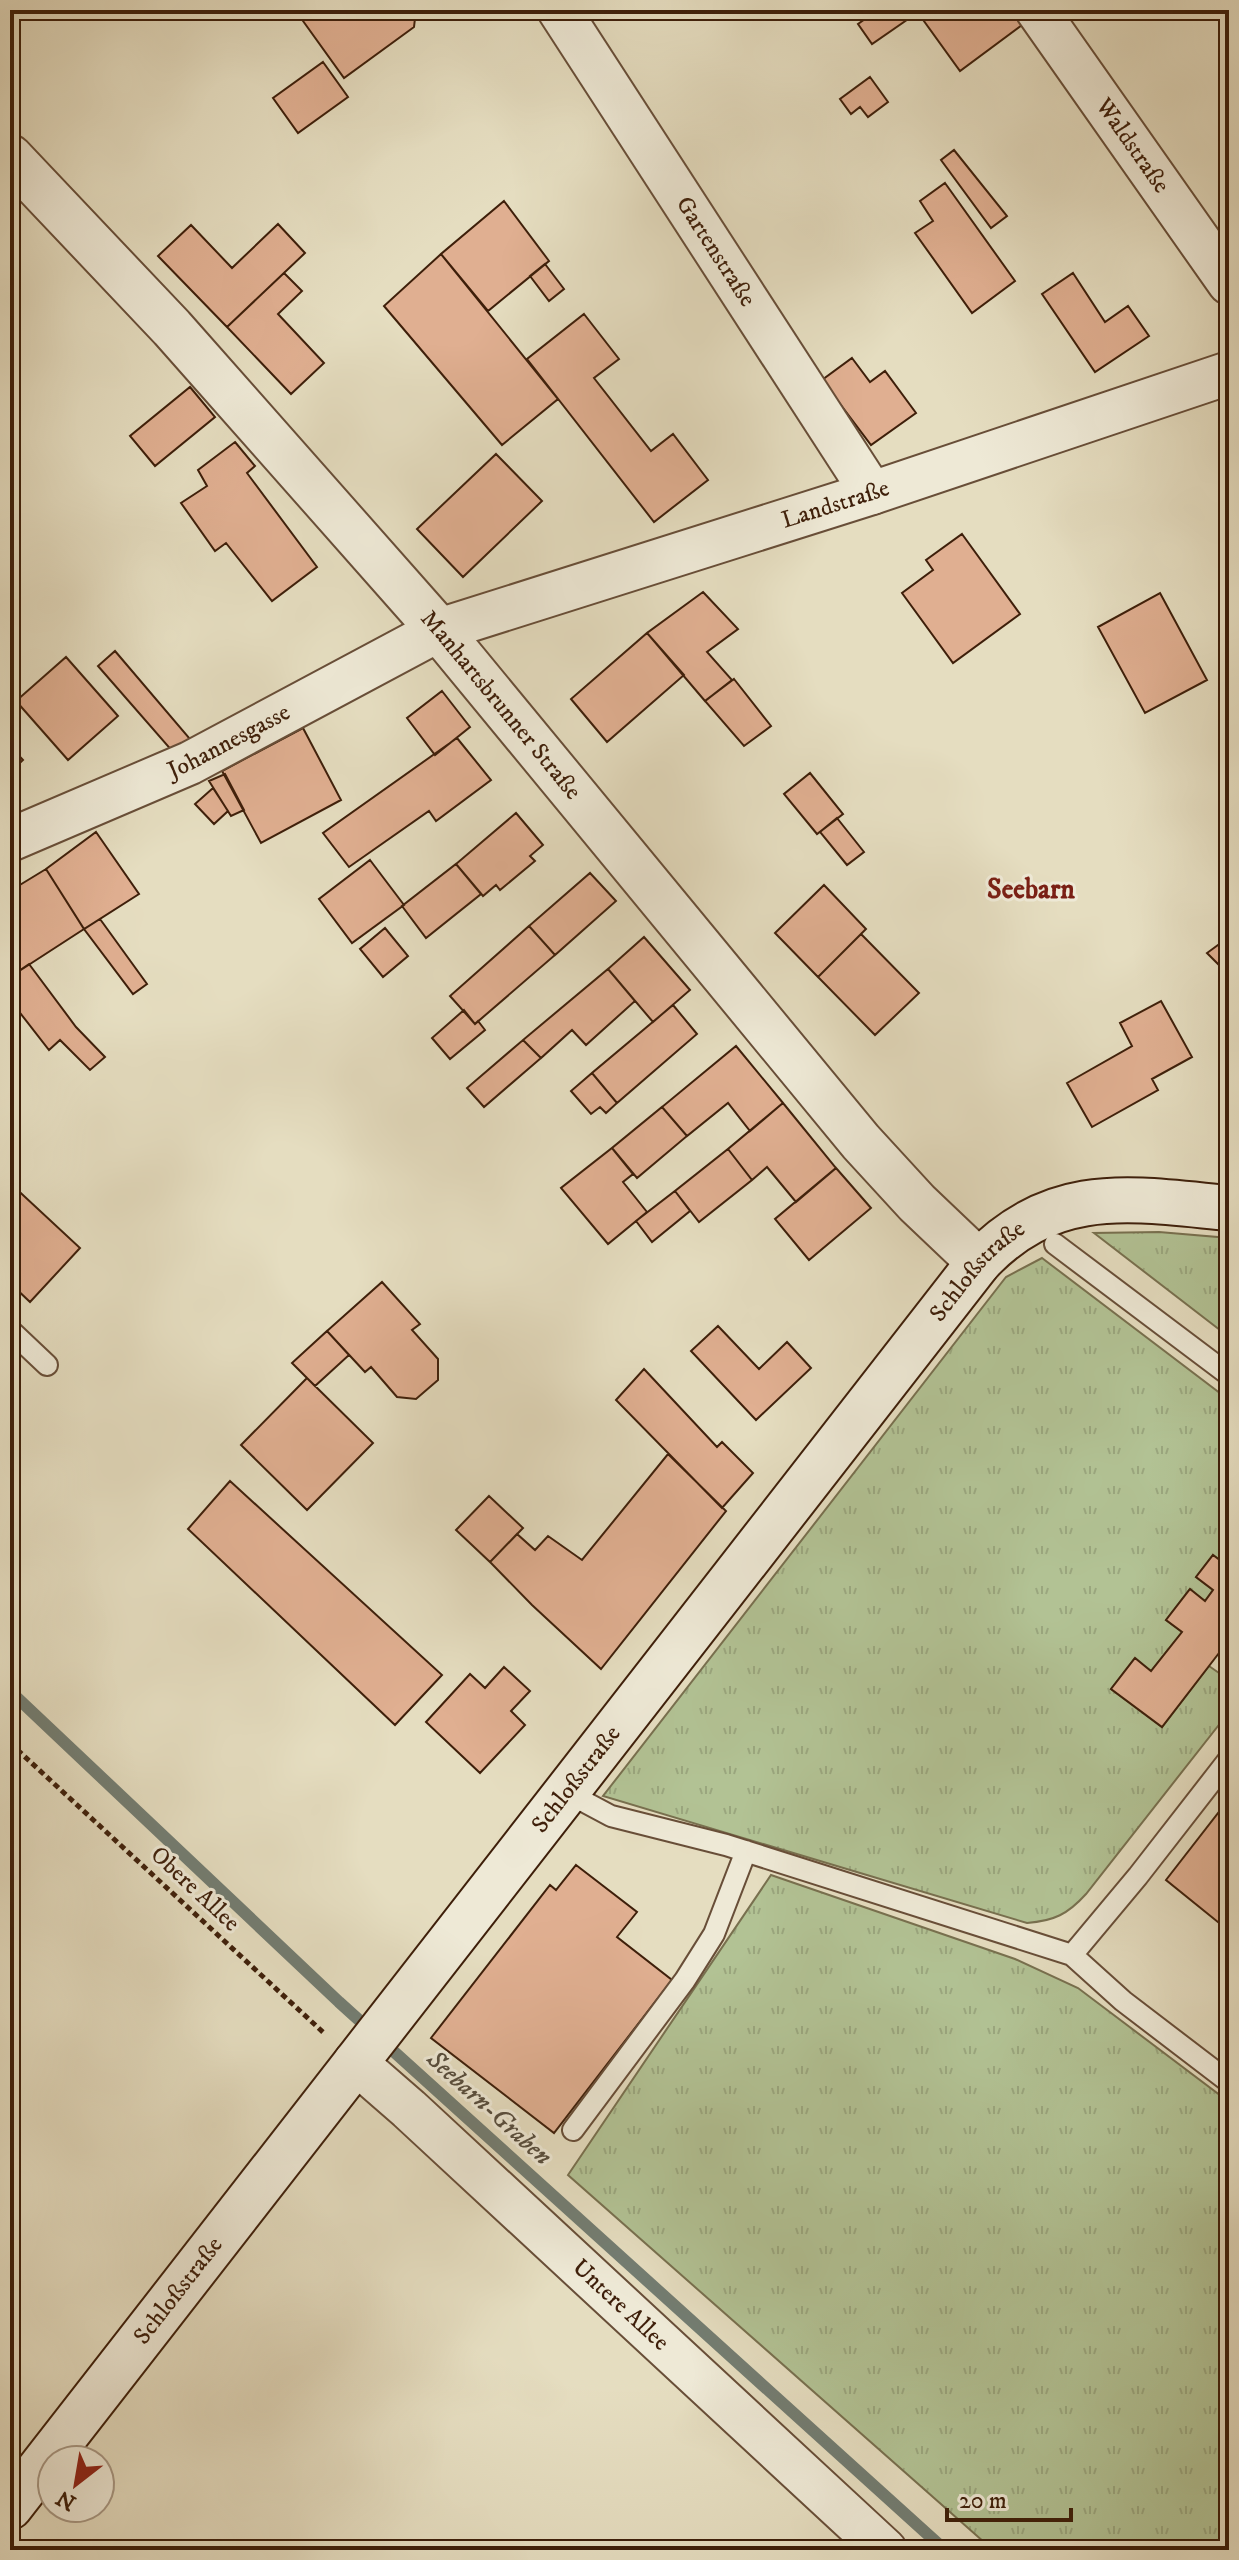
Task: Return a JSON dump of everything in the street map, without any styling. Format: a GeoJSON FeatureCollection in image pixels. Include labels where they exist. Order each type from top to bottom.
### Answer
{"type":"FeatureCollection","features":[{"type":"Feature","properties":{"kind":"main road","name":"Manhartsbrunner Straße"},"geometry":{"type":"LineString","coordinates":[[10,157],[172,328],[439,630],[861,1142],[917,1203],[979,1262]]}},
{"type":"Feature","properties":{"kind":"main road","name":"Schloßstraße"},"geometry":{"type":"LineString","coordinates":[[10,2507],[979,1262],[998,1242],[1028,1222],[1088,1202],[1125,1200],[1229,1208]]}},
{"type":"Feature","properties":{"kind":"street","name":"Gartenstraße"},"geometry":{"type":"LineString","coordinates":[[559,10],[872,493]]}},
{"type":"Feature","properties":{"kind":"street","name":"Waldstraße"},"geometry":{"type":"LineString","coordinates":[[1037,10],[1229,283]]}},
{"type":"Feature","properties":{"kind":"street","name":"Landstraße"},"geometry":{"type":"LineString","coordinates":[[439,630],[872,493],[1229,373]]}},
{"type":"Feature","properties":{"kind":"street","name":"Johannesgasse"},"geometry":{"type":"LineString","coordinates":[[10,840],[190,763],[439,630]]}},
{"type":"Feature","properties":{"kind":"street","name":"Untere Allee"},"geometry":{"type":"LineString","coordinates":[[370,2042],[885,2550]]}},
{"type":"Feature","properties":{"kind":"lane"},"geometry":{"type":"LineString","coordinates":[[1055,1244],[1229,1375]]}},
{"type":"Feature","properties":{"kind":"lane"},"geometry":{"type":"LineString","coordinates":[[10,1330],[47,1365]]}},
{"type":"Feature","properties":{"kind":"lane"},"geometry":{"type":"LineString","coordinates":[[1072,1955],[1229,1759]]}},
{"type":"Feature","properties":{"kind":"lane"},"geometry":{"type":"LineString","coordinates":[[566,1792],[611,1816],[746,1851],[1072,1955],[1123,2001],[1229,2082]]}},
{"type":"Feature","properties":{"kind":"lane"},"geometry":{"type":"LineString","coordinates":[[573,2130],[685,1980],[714,1934],[746,1851]]}},
{"type":"Feature","properties":{"kind":"path","name":"Obere Allee"},"geometry":{"type":"LineString","coordinates":[[10,1743],[370,2042]]}},
{"type":"Feature","properties":{"kind":"green space"},"geometry":{"type":"Polygon","coordinates":[[[1159,1232],[1229,1238],[1229,1337],[1094,1233],[1159,1232]]]}},
{"type":"Feature","properties":{"kind":"green space"},"geometry":{"type":"Polygon","coordinates":[[[1042,1258],[1229,1400],[1229,1567],[1213,1555],[1196,1577],[1213,1590],[1205,1601],[1189,1590],[1166,1620],[1182,1632],[1151,1671],[1134,1659],[1111,1689],[1162,1727],[1209,1666],[1229,1680],[1229,1712],[1086,1894],[1060,1915],[1027,1923],[603,1796],[1006,1277],[1042,1258]]]}},
{"type":"Feature","properties":{"kind":"green space"},"geometry":{"type":"Polygon","coordinates":[[[771,1875],[1015,1959],[1078,1988],[1229,2102],[1229,2550],[993,2550],[568,2175],[771,1875]]]}},
{"type":"Feature","properties":{"kind":"building"},"geometry":{"type":"Polygon","coordinates":[[[303,10],[416,10],[414,27],[344,78],[298,14],[303,10]]]}},
{"type":"Feature","properties":{"kind":"building"},"geometry":{"type":"Polygon","coordinates":[[[878,10],[911,10],[914,15],[872,44],[858,24],[878,10]]]}},
{"type":"Feature","properties":{"kind":"building"},"geometry":{"type":"Polygon","coordinates":[[[916,10],[1023,10],[1030,19],[960,71],[916,10]]]}},
{"type":"Feature","properties":{"kind":"building"},"geometry":{"type":"Polygon","coordinates":[[[323,62],[348,97],[298,133],[273,98],[323,62]]]}},
{"type":"Feature","properties":{"kind":"building"},"geometry":{"type":"Polygon","coordinates":[[[870,77],[888,102],[868,117],[860,107],[851,114],[840,99],[870,77]]]}},
{"type":"Feature","properties":{"kind":"building"},"geometry":{"type":"Polygon","coordinates":[[[954,150],[1007,216],[991,228],[941,160],[954,150]]]}},
{"type":"Feature","properties":{"kind":"building"},"geometry":{"type":"Polygon","coordinates":[[[945,183],[1015,281],[972,313],[915,233],[933,221],[920,201],[945,183]]]}},
{"type":"Feature","properties":{"kind":"building"},"geometry":{"type":"Polygon","coordinates":[[[504,201],[549,261],[488,311],[441,254],[504,201]]]}},
{"type":"Feature","properties":{"kind":"building"},"geometry":{"type":"Polygon","coordinates":[[[278,224],[305,253],[227,327],[158,256],[191,225],[232,268],[278,224]]]}},
{"type":"Feature","properties":{"kind":"building"},"geometry":{"type":"Polygon","coordinates":[[[441,254],[558,399],[502,445],[384,306],[441,254]]]}},
{"type":"Feature","properties":{"kind":"building"},"geometry":{"type":"Polygon","coordinates":[[[545,264],[564,289],[549,301],[530,276],[545,264]]]}},
{"type":"Feature","properties":{"kind":"building"},"geometry":{"type":"Polygon","coordinates":[[[284,273],[302,291],[278,314],[324,363],[291,394],[227,327],[284,273]]]}},
{"type":"Feature","properties":{"kind":"building"},"geometry":{"type":"Polygon","coordinates":[[[1073,273],[1105,322],[1128,306],[1149,336],[1095,372],[1042,294],[1073,273]]]}},
{"type":"Feature","properties":{"kind":"building"},"geometry":{"type":"Polygon","coordinates":[[[584,314],[619,359],[594,378],[651,451],[673,434],[708,480],[654,522],[527,359],[584,314]]]}},
{"type":"Feature","properties":{"kind":"building"},"geometry":{"type":"Polygon","coordinates":[[[852,358],[870,382],[885,371],[916,413],[871,445],[822,380],[852,358]]]}},
{"type":"Feature","properties":{"kind":"building"},"geometry":{"type":"Polygon","coordinates":[[[190,387],[215,417],[155,466],[130,436],[190,387]]]}},
{"type":"Feature","properties":{"kind":"building"},"geometry":{"type":"Polygon","coordinates":[[[235,442],[255,466],[247,473],[317,567],[272,601],[226,543],[215,551],[181,503],[207,486],[198,470],[235,442]]]}},
{"type":"Feature","properties":{"kind":"building"},"geometry":{"type":"Polygon","coordinates":[[[496,454],[542,501],[463,577],[417,529],[496,454]]]}},
{"type":"Feature","properties":{"kind":"building"},"geometry":{"type":"Polygon","coordinates":[[[962,534],[1020,614],[953,663],[902,593],[933,570],[926,560],[962,534]]]}},
{"type":"Feature","properties":{"kind":"building"},"geometry":{"type":"Polygon","coordinates":[[[703,592],[738,629],[707,652],[732,680],[705,701],[647,633],[703,592]]]}},
{"type":"Feature","properties":{"kind":"building"},"geometry":{"type":"Polygon","coordinates":[[[1160,593],[1207,680],[1145,713],[1098,627],[1160,593]]]}},
{"type":"Feature","properties":{"kind":"building"},"geometry":{"type":"Polygon","coordinates":[[[647,633],[684,675],[607,742],[571,699],[647,633]]]}},
{"type":"Feature","properties":{"kind":"building"},"geometry":{"type":"Polygon","coordinates":[[[115,651],[190,739],[173,752],[98,666],[115,651]]]}},
{"type":"Feature","properties":{"kind":"building"},"geometry":{"type":"Polygon","coordinates":[[[66,657],[118,716],[68,760],[16,701],[66,657]]]}},
{"type":"Feature","properties":{"kind":"building"},"geometry":{"type":"Polygon","coordinates":[[[734,679],[771,726],[744,746],[705,701],[734,679]]]}},
{"type":"Feature","properties":{"kind":"building"},"geometry":{"type":"Polygon","coordinates":[[[442,691],[470,727],[435,755],[407,718],[442,691]]]}},
{"type":"Feature","properties":{"kind":"building"},"geometry":{"type":"Polygon","coordinates":[[[303,728],[341,800],[261,843],[222,771],[303,728]]]}},
{"type":"Feature","properties":{"kind":"building"},"geometry":{"type":"Polygon","coordinates":[[[457,738],[491,780],[436,821],[429,811],[349,867],[323,833],[457,738]]]}},
{"type":"Feature","properties":{"kind":"building"},"geometry":{"type":"Polygon","coordinates":[[[10,746],[23,760],[10,772],[10,746]]]}},
{"type":"Feature","properties":{"kind":"building"},"geometry":{"type":"Polygon","coordinates":[[[810,773],[843,814],[817,834],[784,794],[810,773]]]}},
{"type":"Feature","properties":{"kind":"building"},"geometry":{"type":"Polygon","coordinates":[[[225,774],[244,810],[231,816],[209,781],[225,774]]]}},
{"type":"Feature","properties":{"kind":"building"},"geometry":{"type":"Polygon","coordinates":[[[213,788],[228,811],[214,824],[195,804],[213,788]]]}},
{"type":"Feature","properties":{"kind":"building"},"geometry":{"type":"Polygon","coordinates":[[[516,813],[543,845],[530,856],[535,861],[500,890],[496,885],[483,896],[456,864],[516,813]]]}},
{"type":"Feature","properties":{"kind":"building"},"geometry":{"type":"Polygon","coordinates":[[[837,818],[864,852],[847,865],[820,832],[837,818]]]}},
{"type":"Feature","properties":{"kind":"building"},"geometry":{"type":"Polygon","coordinates":[[[96,832],[139,894],[84,929],[46,869],[96,832]]]}},
{"type":"Feature","properties":{"kind":"building"},"geometry":{"type":"Polygon","coordinates":[[[370,860],[404,905],[352,943],[319,899],[370,860]]]}},
{"type":"Feature","properties":{"kind":"building"},"geometry":{"type":"Polygon","coordinates":[[[456,864],[481,894],[426,938],[402,906],[456,864]]]}},
{"type":"Feature","properties":{"kind":"building"},"geometry":{"type":"Polygon","coordinates":[[[46,869],[84,929],[10,977],[10,891],[46,869]]]}},
{"type":"Feature","properties":{"kind":"building"},"geometry":{"type":"Polygon","coordinates":[[[590,873],[616,901],[555,955],[529,926],[590,873]]]}},
{"type":"Feature","properties":{"kind":"building"},"geometry":{"type":"Polygon","coordinates":[[[824,885],[866,929],[818,977],[775,933],[824,885]]]}},
{"type":"Feature","properties":{"kind":"building"},"geometry":{"type":"Polygon","coordinates":[[[100,919],[147,984],[133,994],[84,929],[100,919]]]}},
{"type":"Feature","properties":{"kind":"building"},"geometry":{"type":"Polygon","coordinates":[[[529,926],[555,955],[475,1024],[450,996],[529,926]]]}},
{"type":"Feature","properties":{"kind":"building"},"geometry":{"type":"Polygon","coordinates":[[[385,928],[408,956],[383,977],[360,949],[385,928]]]}},
{"type":"Feature","properties":{"kind":"building"},"geometry":{"type":"Polygon","coordinates":[[[861,934],[919,993],[875,1035],[818,977],[861,934]]]}},
{"type":"Feature","properties":{"kind":"building"},"geometry":{"type":"Polygon","coordinates":[[[644,937],[690,990],[653,1022],[608,969],[644,937]]]}},
{"type":"Feature","properties":{"kind":"building"},"geometry":{"type":"Polygon","coordinates":[[[1229,937],[1229,975],[1207,953],[1229,937]]]}},
{"type":"Feature","properties":{"kind":"building"},"geometry":{"type":"Polygon","coordinates":[[[29,964],[76,1027],[105,1057],[90,1070],[60,1040],[49,1050],[10,1000],[10,977],[29,964]]]}},
{"type":"Feature","properties":{"kind":"building"},"geometry":{"type":"Polygon","coordinates":[[[608,969],[635,1001],[586,1045],[572,1030],[541,1058],[523,1040],[608,969]]]}},
{"type":"Feature","properties":{"kind":"building"},"geometry":{"type":"Polygon","coordinates":[[[1161,1001],[1192,1057],[1152,1079],[1158,1090],[1092,1127],[1067,1083],[1132,1046],[1120,1023],[1161,1001]]]}},
{"type":"Feature","properties":{"kind":"building"},"geometry":{"type":"Polygon","coordinates":[[[673,1005],[697,1034],[617,1103],[592,1073],[673,1005]]]}},
{"type":"Feature","properties":{"kind":"building"},"geometry":{"type":"Polygon","coordinates":[[[464,1010],[475,1024],[478,1021],[485,1030],[450,1059],[432,1038],[464,1010]]]}},
{"type":"Feature","properties":{"kind":"building"},"geometry":{"type":"Polygon","coordinates":[[[523,1040],[541,1058],[484,1107],[467,1088],[523,1040]]]}},
{"type":"Feature","properties":{"kind":"building"},"geometry":{"type":"Polygon","coordinates":[[[736,1046],[783,1103],[750,1131],[728,1103],[687,1136],[662,1107],[736,1046]]]}},
{"type":"Feature","properties":{"kind":"building"},"geometry":{"type":"Polygon","coordinates":[[[592,1073],[617,1103],[606,1113],[600,1107],[591,1114],[571,1091],[592,1073]]]}},
{"type":"Feature","properties":{"kind":"building"},"geometry":{"type":"Polygon","coordinates":[[[783,1103],[836,1168],[796,1202],[767,1167],[752,1180],[728,1149],[783,1103]]]}},
{"type":"Feature","properties":{"kind":"building"},"geometry":{"type":"Polygon","coordinates":[[[662,1107],[687,1136],[637,1178],[612,1148],[662,1107]]]}},
{"type":"Feature","properties":{"kind":"building"},"geometry":{"type":"Polygon","coordinates":[[[612,1148],[633,1174],[623,1182],[647,1212],[608,1244],[561,1188],[612,1148]]]}},
{"type":"Feature","properties":{"kind":"building"},"geometry":{"type":"Polygon","coordinates":[[[728,1149],[752,1180],[699,1222],[675,1191],[728,1149]]]}},
{"type":"Feature","properties":{"kind":"building"},"geometry":{"type":"Polygon","coordinates":[[[836,1168],[871,1208],[809,1260],[775,1219],[836,1168]]]}},
{"type":"Feature","properties":{"kind":"building"},"geometry":{"type":"Polygon","coordinates":[[[10,1183],[80,1248],[30,1302],[10,1283],[10,1183]]]}},
{"type":"Feature","properties":{"kind":"building"},"geometry":{"type":"Polygon","coordinates":[[[675,1191],[690,1211],[652,1242],[636,1221],[675,1191]]]}},
{"type":"Feature","properties":{"kind":"building"},"geometry":{"type":"Polygon","coordinates":[[[382,1282],[420,1324],[412,1330],[438,1359],[438,1380],[416,1399],[397,1397],[371,1367],[365,1372],[327,1331],[382,1282]]]}},
{"type":"Feature","properties":{"kind":"building"},"geometry":{"type":"Polygon","coordinates":[[[718,1326],[759,1369],[787,1342],[811,1368],[756,1420],[691,1351],[718,1326]]]}},
{"type":"Feature","properties":{"kind":"building"},"geometry":{"type":"Polygon","coordinates":[[[327,1331],[349,1355],[315,1386],[292,1363],[327,1331]]]}},
{"type":"Feature","properties":{"kind":"building"},"geometry":{"type":"Polygon","coordinates":[[[644,1369],[717,1447],[722,1442],[753,1473],[722,1508],[616,1400],[644,1369]]]}},
{"type":"Feature","properties":{"kind":"building"},"geometry":{"type":"Polygon","coordinates":[[[307,1378],[373,1443],[307,1510],[241,1445],[307,1378]]]}},
{"type":"Feature","properties":{"kind":"building"},"geometry":{"type":"Polygon","coordinates":[[[668,1454],[726,1511],[601,1669],[490,1562],[517,1534],[535,1550],[548,1536],[582,1560],[668,1454]]]}},
{"type":"Feature","properties":{"kind":"building"},"geometry":{"type":"Polygon","coordinates":[[[230,1481],[442,1675],[395,1725],[188,1529],[230,1481]]]}},
{"type":"Feature","properties":{"kind":"building"},"geometry":{"type":"Polygon","coordinates":[[[489,1496],[523,1528],[490,1562],[456,1530],[489,1496]]]}},
{"type":"Feature","properties":{"kind":"building"},"geometry":{"type":"Polygon","coordinates":[[[1213,1555],[1229,1567],[1229,1640],[1162,1727],[1111,1689],[1135,1658],[1151,1671],[1182,1632],[1166,1620],[1190,1589],[1205,1601],[1213,1590],[1196,1577],[1213,1555]]]}},
{"type":"Feature","properties":{"kind":"building"},"geometry":{"type":"Polygon","coordinates":[[[504,1667],[530,1691],[511,1711],[525,1725],[480,1773],[426,1722],[470,1674],[485,1688],[504,1667]]]}},
{"type":"Feature","properties":{"kind":"building"},"geometry":{"type":"Polygon","coordinates":[[[1229,1799],[1229,1931],[1166,1880],[1229,1799]]]}},
{"type":"Feature","properties":{"kind":"building"},"geometry":{"type":"Polygon","coordinates":[[[576,1865],[637,1912],[617,1937],[672,1980],[554,2133],[431,2038],[550,1885],[556,1890],[576,1865]]]}},
{"type":"Feature","properties":{"kind":"waterway","name":"Seebarn-Graben"},"geometry":{"type":"LineString","coordinates":[[10,1691],[339,2002],[945,2550]]}},
{"type":"Feature","properties":{"kind":"district","name":"Seebarn"},"geometry":{"type":"Point","coordinates":[1031,889]}}]}
